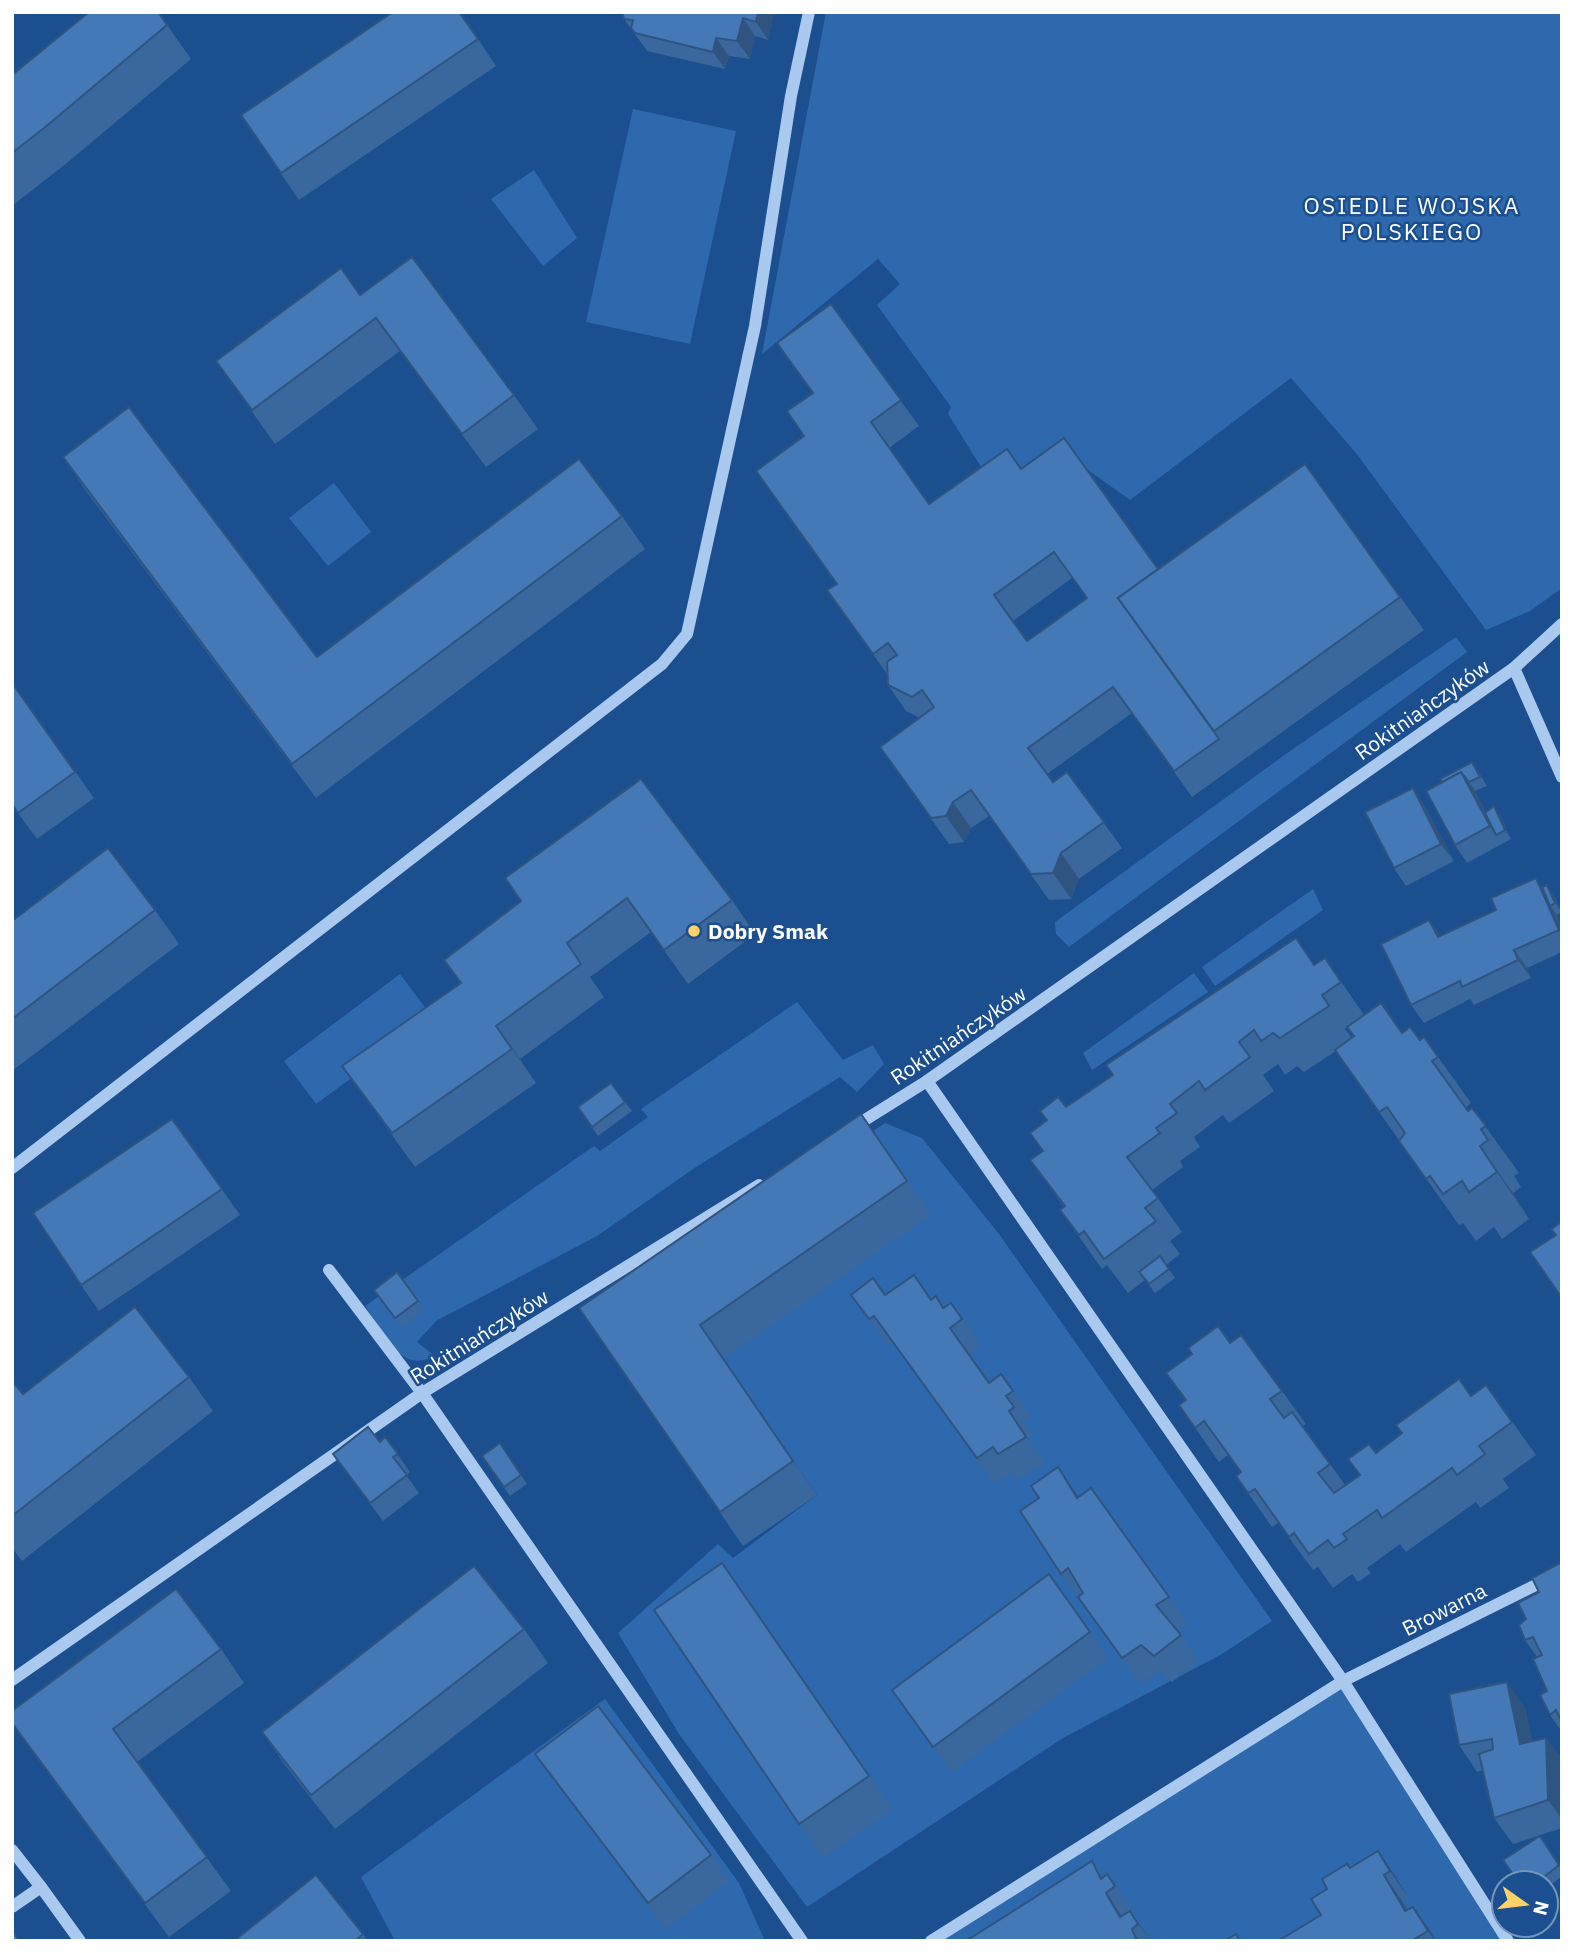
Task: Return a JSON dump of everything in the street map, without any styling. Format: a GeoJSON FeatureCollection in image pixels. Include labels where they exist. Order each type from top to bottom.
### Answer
{"type":"FeatureCollection","features":[{"type":"Feature","properties":{"kind":"street"},"geometry":{"type":"LineString","coordinates":[[12,1168],[663,664],[687,635],[755,326],[792,96],[809,12]]}},
{"type":"Feature","properties":{"kind":"street","name":"Rokitniańczyków"},"geometry":{"type":"LineString","coordinates":[[845,1132],[928,1081],[1514,668],[1562,624]]}},
{"type":"Feature","properties":{"kind":"street"},"geometry":{"type":"LineString","coordinates":[[1514,668],[1562,777]]}},
{"type":"Feature","properties":{"kind":"street"},"geometry":{"type":"LineString","coordinates":[[928,1081],[1343,1681],[1508,1941]]}},
{"type":"Feature","properties":{"kind":"street","name":"Rokitniańczyków"},"geometry":{"type":"LineString","coordinates":[[12,1680],[422,1393],[775,1176]]}},
{"type":"Feature","properties":{"kind":"street"},"geometry":{"type":"LineString","coordinates":[[329,1270],[422,1393],[802,1941]]}},
{"type":"Feature","properties":{"kind":"street","name":"Browarna"},"geometry":{"type":"LineString","coordinates":[[931,1941],[1343,1681],[1562,1572]]}},
{"type":"Feature","properties":{"kind":"street"},"geometry":{"type":"LineString","coordinates":[[12,1850],[80,1941]]}},
{"type":"Feature","properties":{"kind":"street"},"geometry":{"type":"LineString","coordinates":[[12,1907],[41,1887]]}},
{"type":"Feature","properties":{"kind":"shaded area"},"geometry":{"type":"Polygon","coordinates":[[[826,12],[1562,12],[1562,588],[1530,611],[1486,630],[1356,453],[1291,378],[1130,500],[1074,460],[991,483],[948,414],[951,407],[877,305],[900,284],[878,259],[762,354],[826,12]]]}},
{"type":"Feature","properties":{"kind":"shaded area"},"geometry":{"type":"Polygon","coordinates":[[[633,109],[736,131],[690,344],[586,322],[633,109]]]}},
{"type":"Feature","properties":{"kind":"shaded area"},"geometry":{"type":"Polygon","coordinates":[[[534,170],[577,238],[543,266],[491,199],[534,170]]]}},
{"type":"Feature","properties":{"kind":"shaded area"},"geometry":{"type":"Polygon","coordinates":[[[334,483],[371,532],[328,566],[289,518],[334,483]]]}},
{"type":"Feature","properties":{"kind":"shaded area"},"geometry":{"type":"Polygon","coordinates":[[[1456,637],[1467,652],[1069,947],[1056,934],[1055,922],[1290,751],[1456,637]]]}},
{"type":"Feature","properties":{"kind":"shaded area"},"geometry":{"type":"Polygon","coordinates":[[[1313,889],[1323,910],[1215,986],[1202,967],[1313,889]]]}},
{"type":"Feature","properties":{"kind":"shaded area"},"geometry":{"type":"Polygon","coordinates":[[[1194,973],[1208,992],[1092,1070],[1083,1053],[1194,973]]]}},
{"type":"Feature","properties":{"kind":"shaded area"},"geometry":{"type":"Polygon","coordinates":[[[400,974],[433,1018],[316,1104],[284,1061],[400,974]]]}},
{"type":"Feature","properties":{"kind":"shaded area"},"geometry":{"type":"Polygon","coordinates":[[[797,1002],[843,1060],[873,1045],[884,1064],[857,1092],[840,1077],[696,1167],[597,1236],[436,1321],[417,1342],[435,1356],[411,1360],[393,1348],[365,1306],[594,1146],[600,1151],[648,1117],[641,1109],[797,1002]]]}},
{"type":"Feature","properties":{"kind":"shaded area"},"geometry":{"type":"Polygon","coordinates":[[[885,1123],[922,1138],[999,1234],[1272,1621],[1222,1654],[1063,1738],[807,1907],[679,1734],[618,1633],[718,1544],[733,1558],[817,1495],[723,1359],[830,1160],[885,1123]]]}},
{"type":"Feature","properties":{"kind":"shaded area"},"geometry":{"type":"Polygon","coordinates":[[[1343,1681],[1490,1913],[1490,1939],[1508,1941],[931,1941],[1343,1681]]]}},
{"type":"Feature","properties":{"kind":"shaded area"},"geometry":{"type":"Polygon","coordinates":[[[605,1699],[739,1883],[765,1941],[395,1941],[361,1877],[605,1699]]]}},
{"type":"Feature","properties":{"kind":"building"},"geometry":{"type":"Polygon","coordinates":[[[89,12],[158,12],[167,25],[12,153],[12,75],[89,12]]]}},
{"type":"Feature","properties":{"kind":"building"},"geometry":{"type":"Polygon","coordinates":[[[393,12],[459,12],[478,39],[281,173],[241,115],[393,12]]]}},
{"type":"Feature","properties":{"kind":"building"},"geometry":{"type":"Polygon","coordinates":[[[622,12],[758,12],[756,22],[743,18],[737,41],[716,38],[713,52],[635,33],[631,28],[633,20],[624,19],[622,12]]]}},
{"type":"Feature","properties":{"kind":"building"},"geometry":{"type":"Polygon","coordinates":[[[412,257],[514,395],[462,434],[376,318],[252,410],[216,361],[341,268],[360,295],[412,257]]]}},
{"type":"Feature","properties":{"kind":"building"},"geometry":{"type":"Polygon","coordinates":[[[831,304],[901,400],[871,422],[929,504],[1007,449],[1021,469],[1064,438],[1158,569],[1118,598],[1219,739],[1174,771],[1113,687],[1028,748],[1053,782],[1067,772],[1104,822],[1061,853],[1053,873],[1031,874],[971,790],[953,802],[946,816],[931,818],[880,747],[934,707],[922,690],[912,697],[888,685],[887,662],[897,655],[888,643],[873,654],[827,590],[837,584],[756,471],[804,436],[787,411],[813,393],[777,343],[831,304]],[[1054,552],[994,595],[1027,641],[1087,598],[1054,552]]]}},
{"type":"Feature","properties":{"kind":"building"},"geometry":{"type":"Polygon","coordinates":[[[129,407],[317,657],[579,459],[622,516],[292,764],[63,457],[129,407]]]}},
{"type":"Feature","properties":{"kind":"building"},"geometry":{"type":"Polygon","coordinates":[[[1305,464],[1400,597],[1214,731],[1118,598],[1305,464]]]}},
{"type":"Feature","properties":{"kind":"building"},"geometry":{"type":"Polygon","coordinates":[[[12,683],[75,772],[18,813],[12,804],[12,683]]]}},
{"type":"Feature","properties":{"kind":"building"},"geometry":{"type":"Polygon","coordinates":[[[1472,762],[1480,777],[1469,782],[1461,772],[1442,782],[1440,779],[1472,762]]]}},
{"type":"Feature","properties":{"kind":"building"},"geometry":{"type":"Polygon","coordinates":[[[1461,772],[1490,826],[1455,845],[1426,791],[1461,772]]]}},
{"type":"Feature","properties":{"kind":"building"},"geometry":{"type":"Polygon","coordinates":[[[641,779],[732,900],[664,950],[627,898],[567,943],[581,964],[496,1026],[512,1049],[392,1133],[342,1066],[461,983],[444,960],[521,901],[505,878],[641,779]]]}},
{"type":"Feature","properties":{"kind":"building"},"geometry":{"type":"Polygon","coordinates":[[[1413,788],[1441,844],[1394,868],[1365,812],[1413,788]]]}},
{"type":"Feature","properties":{"kind":"building"},"geometry":{"type":"Polygon","coordinates":[[[1494,806],[1505,830],[1496,835],[1485,813],[1494,806]]]}},
{"type":"Feature","properties":{"kind":"building"},"geometry":{"type":"Polygon","coordinates":[[[108,848],[155,910],[12,1019],[12,921],[108,848]]]}},
{"type":"Feature","properties":{"kind":"building"},"geometry":{"type":"Polygon","coordinates":[[[1536,878],[1559,930],[1514,950],[1518,960],[1462,987],[1460,981],[1411,1005],[1381,944],[1429,920],[1438,937],[1496,910],[1491,898],[1536,878]]]}},
{"type":"Feature","properties":{"kind":"building"},"geometry":{"type":"Polygon","coordinates":[[[1547,885],[1555,903],[1550,906],[1542,887],[1547,885]]]}},
{"type":"Feature","properties":{"kind":"building"},"geometry":{"type":"Polygon","coordinates":[[[1296,938],[1314,965],[1325,958],[1341,982],[1322,995],[1329,1006],[1280,1038],[1273,1033],[1261,1041],[1254,1030],[1239,1042],[1250,1057],[1205,1090],[1199,1081],[1170,1104],[1177,1113],[1156,1128],[1160,1133],[1127,1157],[1158,1198],[1145,1208],[1156,1221],[1104,1259],[1084,1231],[1079,1235],[1060,1210],[1065,1206],[1030,1160],[1043,1151],[1030,1133],[1047,1120],[1040,1111],[1058,1097],[1066,1107],[1113,1075],[1106,1065],[1296,938]]]}},
{"type":"Feature","properties":{"kind":"building"},"geometry":{"type":"Polygon","coordinates":[[[1381,1003],[1402,1033],[1410,1027],[1420,1040],[1424,1037],[1438,1057],[1432,1061],[1468,1111],[1472,1108],[1486,1126],[1481,1129],[1488,1140],[1480,1146],[1497,1172],[1469,1192],[1462,1181],[1443,1194],[1430,1176],[1426,1179],[1399,1141],[1405,1133],[1387,1107],[1379,1112],[1335,1050],[1354,1036],[1347,1027],[1381,1003]]]}},
{"type":"Feature","properties":{"kind":"building"},"geometry":{"type":"Polygon","coordinates":[[[611,1083],[625,1102],[592,1127],[578,1107],[611,1083]]]}},
{"type":"Feature","properties":{"kind":"building"},"geometry":{"type":"Polygon","coordinates":[[[861,1114],[907,1181],[700,1325],[793,1461],[720,1512],[579,1308],[861,1114]]]}},
{"type":"Feature","properties":{"kind":"building"},"geometry":{"type":"Polygon","coordinates":[[[172,1119],[222,1189],[81,1285],[33,1213],[172,1119]]]}},
{"type":"Feature","properties":{"kind":"building"},"geometry":{"type":"Polygon","coordinates":[[[1562,1222],[1562,1298],[1530,1252],[1556,1235],[1551,1229],[1562,1222]]]}},
{"type":"Feature","properties":{"kind":"building"},"geometry":{"type":"Polygon","coordinates":[[[1160,1256],[1169,1269],[1149,1284],[1139,1272],[1160,1256]]]}},
{"type":"Feature","properties":{"kind":"building"},"geometry":{"type":"Polygon","coordinates":[[[397,1272],[418,1301],[395,1318],[374,1290],[397,1272]]]}},
{"type":"Feature","properties":{"kind":"building"},"geometry":{"type":"Polygon","coordinates":[[[914,1275],[931,1300],[936,1296],[943,1308],[951,1303],[962,1319],[950,1328],[989,1383],[1001,1374],[1013,1391],[1006,1396],[1014,1407],[1009,1411],[1026,1437],[998,1454],[993,1447],[977,1458],[874,1316],[869,1319],[851,1295],[873,1278],[885,1295],[914,1275]]]}},
{"type":"Feature","properties":{"kind":"building"},"geometry":{"type":"Polygon","coordinates":[[[135,1307],[189,1377],[12,1516],[12,1381],[23,1394],[135,1307]]]}},
{"type":"Feature","properties":{"kind":"building"},"geometry":{"type":"Polygon","coordinates":[[[1218,1326],[1230,1343],[1241,1335],[1282,1391],[1270,1399],[1284,1418],[1292,1412],[1330,1464],[1318,1473],[1334,1493],[1360,1475],[1348,1459],[1369,1444],[1376,1453],[1402,1433],[1396,1425],[1459,1379],[1471,1396],[1486,1385],[1512,1422],[1479,1446],[1485,1454],[1457,1475],[1452,1468],[1382,1518],[1377,1510],[1343,1534],[1347,1539],[1334,1548],[1328,1540],[1309,1554],[1294,1533],[1289,1537],[1255,1489],[1248,1493],[1236,1476],[1241,1472],[1204,1421],[1195,1428],[1179,1405],[1186,1400],[1166,1373],[1192,1354],[1188,1348],[1218,1326]]]}},
{"type":"Feature","properties":{"kind":"building"},"geometry":{"type":"Polygon","coordinates":[[[368,1427],[380,1442],[385,1437],[398,1454],[393,1457],[407,1475],[370,1503],[333,1454],[368,1427]]]}},
{"type":"Feature","properties":{"kind":"building"},"geometry":{"type":"Polygon","coordinates":[[[500,1443],[521,1475],[504,1487],[482,1456],[500,1443]]]}},
{"type":"Feature","properties":{"kind":"building"},"geometry":{"type":"Polygon","coordinates":[[[1058,1467],[1077,1498],[1091,1488],[1169,1597],[1156,1605],[1181,1635],[1154,1656],[1141,1645],[1122,1658],[1078,1597],[1083,1593],[1068,1568],[1061,1574],[1020,1511],[1039,1498],[1031,1486],[1058,1467]]]}},
{"type":"Feature","properties":{"kind":"building"},"geometry":{"type":"Polygon","coordinates":[[[722,1563],[869,1776],[799,1824],[654,1610],[722,1563]]]}},
{"type":"Feature","properties":{"kind":"building"},"geometry":{"type":"Polygon","coordinates":[[[1560,1563],[1562,1722],[1556,1710],[1550,1715],[1540,1695],[1547,1691],[1533,1659],[1542,1655],[1533,1637],[1525,1640],[1519,1625],[1526,1619],[1518,1603],[1539,1592],[1532,1578],[1560,1563]]]}},
{"type":"Feature","properties":{"kind":"building"},"geometry":{"type":"Polygon","coordinates":[[[474,1566],[524,1629],[311,1795],[262,1732],[474,1566]]]}},
{"type":"Feature","properties":{"kind":"building"},"geometry":{"type":"Polygon","coordinates":[[[1049,1574],[1090,1632],[933,1747],[892,1690],[1049,1574]]]}},
{"type":"Feature","properties":{"kind":"building"},"geometry":{"type":"Polygon","coordinates":[[[176,1589],[221,1649],[113,1729],[207,1857],[145,1903],[12,1723],[12,1711],[176,1589]]]}},
{"type":"Feature","properties":{"kind":"building"},"geometry":{"type":"Polygon","coordinates":[[[1507,1682],[1520,1744],[1546,1738],[1548,1800],[1494,1818],[1479,1754],[1493,1749],[1492,1739],[1459,1745],[1449,1694],[1507,1682]]]}},
{"type":"Feature","properties":{"kind":"building"},"geometry":{"type":"Polygon","coordinates":[[[598,1706],[711,1855],[648,1903],[535,1754],[598,1706]]]}},
{"type":"Feature","properties":{"kind":"building"},"geometry":{"type":"Polygon","coordinates":[[[1540,1836],[1559,1865],[1554,1869],[1509,1869],[1503,1860],[1540,1836]]]}},
{"type":"Feature","properties":{"kind":"building"},"geometry":{"type":"Polygon","coordinates":[[[1378,1851],[1390,1871],[1384,1875],[1405,1911],[1413,1907],[1428,1931],[1411,1941],[1278,1941],[1321,1915],[1311,1899],[1327,1889],[1322,1879],[1347,1864],[1350,1868],[1378,1851]]]}},
{"type":"Feature","properties":{"kind":"building"},"geometry":{"type":"Polygon","coordinates":[[[1092,1861],[1101,1879],[1107,1874],[1115,1886],[1106,1893],[1120,1917],[1130,1911],[1138,1924],[1132,1929],[1137,1941],[966,1941],[1092,1861]]]}},
{"type":"Feature","properties":{"kind":"building"},"geometry":{"type":"Polygon","coordinates":[[[316,1875],[363,1934],[355,1941],[234,1941],[316,1875]]]}},
{"type":"Feature","properties":{"kind":"building"},"geometry":{"type":"Polygon","coordinates":[[[13,1931],[19,1941],[12,1941],[13,1931]]]}},
{"type":"Feature","properties":{"kind":"building"},"geometry":{"type":"Polygon","coordinates":[[[1236,1934],[1240,1941],[1224,1941],[1236,1934]]]}},
{"type":"Feature","properties":{"kind":"place","name":"Dobry Smak"},"geometry":{"type":"Point","coordinates":[694,931]}},
{"type":"Feature","properties":{"kind":"district","name":"OSIEDLE WOJSKA POLSKIEGO"},"geometry":{"type":"Point","coordinates":[1412,218]}}]}
